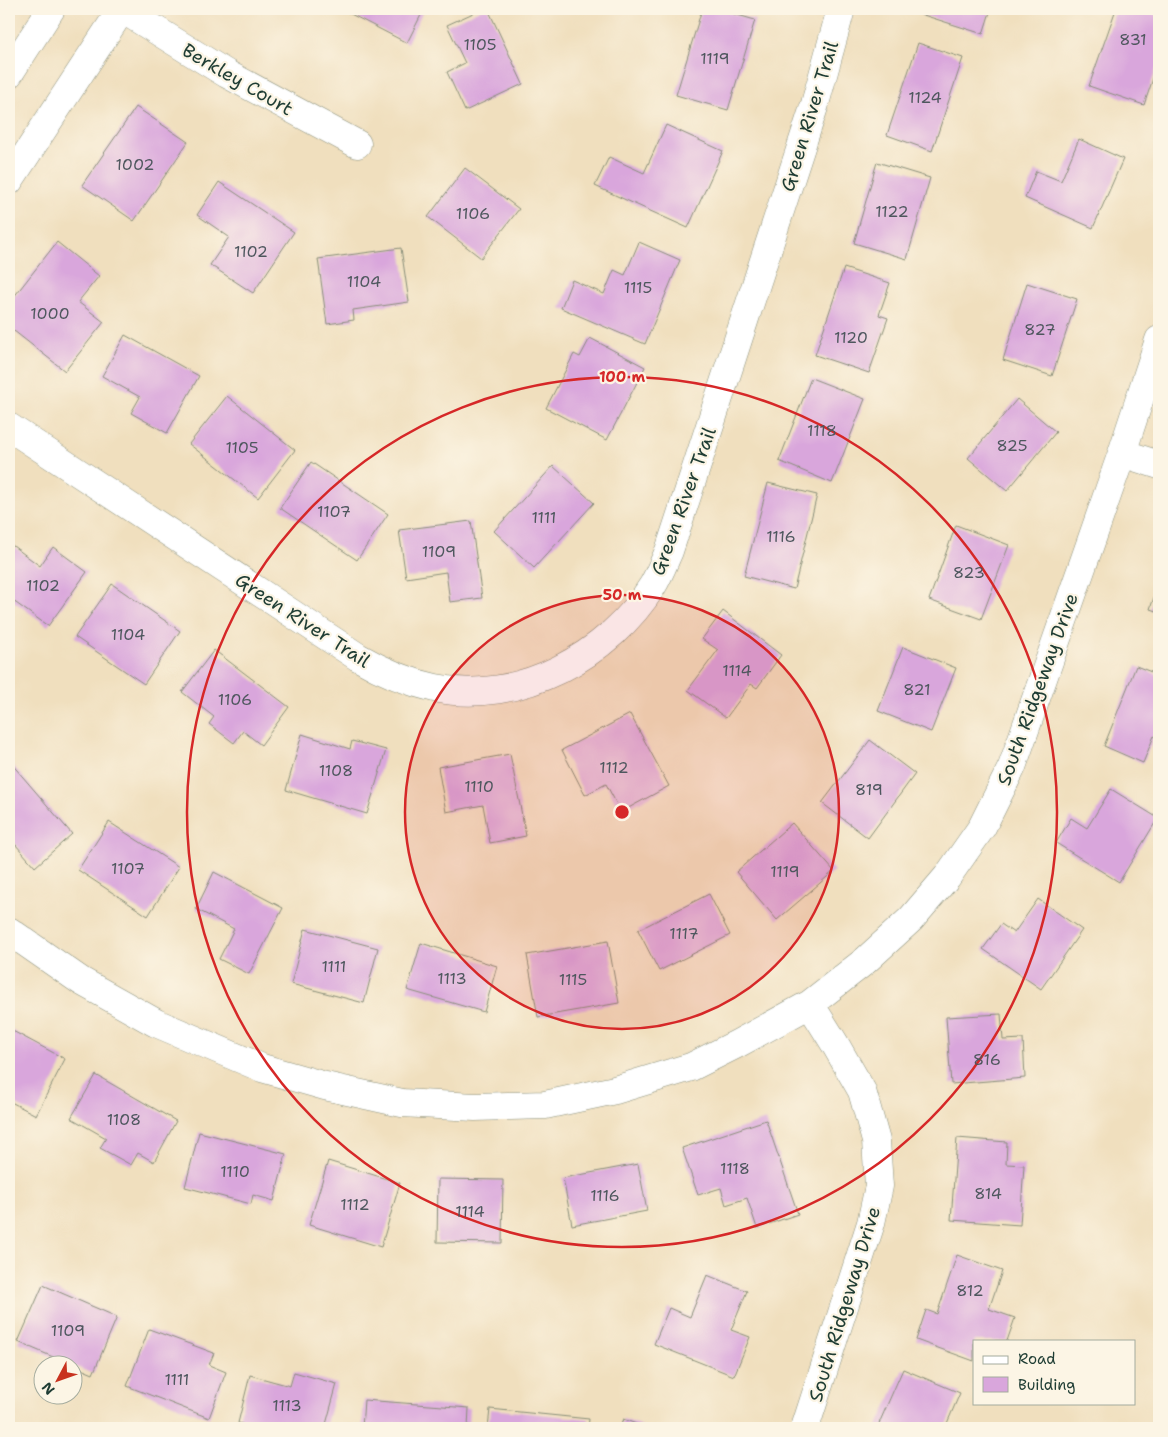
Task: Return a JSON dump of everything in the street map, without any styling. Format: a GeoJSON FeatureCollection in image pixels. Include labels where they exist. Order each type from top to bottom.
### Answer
{"type":"FeatureCollection","features":[{"type":"Feature","properties":{"kind":"street"},"geometry":{"type":"LineString","coordinates":[[9,74],[51,9]]}},
{"type":"Feature","properties":{"kind":"street"},"geometry":{"type":"LineString","coordinates":[[9,181],[122,9]]}},
{"type":"Feature","properties":{"kind":"street","name":"Berkley Court"},"geometry":{"type":"LineString","coordinates":[[122,9],[227,74],[357,144]]}},
{"type":"Feature","properties":{"kind":"street","name":"Green River Trail"},"geometry":{"type":"LineString","coordinates":[[9,427],[358,657],[384,672],[436,688],[475,692],[516,686],[557,671],[591,651],[629,618],[653,585],[669,551],[815,104],[841,9]]}},
{"type":"Feature","properties":{"kind":"street","name":"South Ridgeway Drive"},"geometry":{"type":"LineString","coordinates":[[805,1428],[871,1223],[879,1186],[876,1141],[862,1091],[810,1004],[865,961],[911,919],[947,877],[982,827],[1012,766],[1122,453],[1159,340]]}},
{"type":"Feature","properties":{"kind":"street"},"geometry":{"type":"LineString","coordinates":[[1122,453],[1159,465]]}},
{"type":"Feature","properties":{"kind":"street"},"geometry":{"type":"LineString","coordinates":[[9,931],[81,981],[156,1023],[262,1068],[325,1086],[402,1103],[475,1107],[545,1105],[615,1090],[691,1067],[810,1004]]}},
{"type":"Feature","properties":{"kind":"building"},"geometry":{"type":"Polygon","coordinates":[[[341,9],[424,9],[407,43],[341,9]]]}},
{"type":"Feature","properties":{"kind":"building"},"geometry":{"type":"Polygon","coordinates":[[[482,9],[488,9],[523,84],[465,111],[447,72],[465,63],[447,25],[482,9]]]}},
{"type":"Feature","properties":{"kind":"building"},"geometry":{"type":"Polygon","coordinates":[[[702,9],[717,9],[755,20],[728,110],[676,95],[702,9]]]}},
{"type":"Feature","properties":{"kind":"building"},"geometry":{"type":"Polygon","coordinates":[[[922,9],[991,9],[983,34],[920,14],[922,9]]]}},
{"type":"Feature","properties":{"kind":"building"},"geometry":{"type":"Polygon","coordinates":[[[1116,9],[1139,9],[1159,16],[1159,61],[1144,105],[1089,86],[1116,9]]]}},
{"type":"Feature","properties":{"kind":"building"},"geometry":{"type":"Polygon","coordinates":[[[918,43],[963,58],[932,151],[887,135],[918,43]]]}},
{"type":"Feature","properties":{"kind":"building"},"geometry":{"type":"Polygon","coordinates":[[[136,107],[188,142],[134,221],[82,185],[136,107]]]}},
{"type":"Feature","properties":{"kind":"building"},"geometry":{"type":"Polygon","coordinates":[[[666,125],[723,151],[688,228],[595,186],[609,157],[644,173],[666,125]]]}},
{"type":"Feature","properties":{"kind":"building"},"geometry":{"type":"Polygon","coordinates":[[[1079,139],[1123,159],[1093,228],[1025,198],[1036,171],[1061,181],[1079,139]]]}},
{"type":"Feature","properties":{"kind":"building"},"geometry":{"type":"Polygon","coordinates":[[[877,162],[930,178],[907,259],[854,243],[877,162]]]}},
{"type":"Feature","properties":{"kind":"building"},"geometry":{"type":"Polygon","coordinates":[[[465,168],[519,209],[481,258],[428,217],[465,168]]]}},
{"type":"Feature","properties":{"kind":"building"},"geometry":{"type":"Polygon","coordinates":[[[219,182],[294,232],[253,293],[210,265],[229,237],[197,215],[219,182]]]}},
{"type":"Feature","properties":{"kind":"building"},"geometry":{"type":"Polygon","coordinates":[[[57,242],[99,276],[78,302],[104,322],[65,371],[9,327],[9,303],[57,242]]]}},
{"type":"Feature","properties":{"kind":"building"},"geometry":{"type":"Polygon","coordinates":[[[639,242],[680,260],[645,344],[561,308],[572,280],[604,294],[614,270],[625,275],[639,242]]]}},
{"type":"Feature","properties":{"kind":"building"},"geometry":{"type":"Polygon","coordinates":[[[401,248],[409,302],[353,310],[354,320],[327,324],[318,259],[401,248]]]}},
{"type":"Feature","properties":{"kind":"building"},"geometry":{"type":"Polygon","coordinates":[[[844,268],[890,283],[879,315],[888,318],[869,373],[815,355],[844,268]]]}},
{"type":"Feature","properties":{"kind":"building"},"geometry":{"type":"Polygon","coordinates":[[[1027,283],[1077,299],[1052,376],[1003,360],[1027,283]]]}},
{"type":"Feature","properties":{"kind":"building"},"geometry":{"type":"Polygon","coordinates":[[[125,335],[199,376],[167,433],[131,413],[140,397],[102,376],[125,335]]]}},
{"type":"Feature","properties":{"kind":"building"},"geometry":{"type":"Polygon","coordinates":[[[590,338],[645,367],[607,440],[546,408],[574,354],[580,357],[590,338]]]}},
{"type":"Feature","properties":{"kind":"building"},"geometry":{"type":"Polygon","coordinates":[[[811,378],[865,399],[832,483],[779,461],[811,378]]]}},
{"type":"Feature","properties":{"kind":"building"},"geometry":{"type":"Polygon","coordinates":[[[227,396],[295,450],[258,498],[189,444],[227,396]]]}},
{"type":"Feature","properties":{"kind":"building"},"geometry":{"type":"Polygon","coordinates":[[[1017,399],[1056,432],[1007,491],[968,458],[1017,399]]]}},
{"type":"Feature","properties":{"kind":"building"},"geometry":{"type":"Polygon","coordinates":[[[311,462],[388,514],[357,560],[280,508],[311,462]]]}},
{"type":"Feature","properties":{"kind":"building"},"geometry":{"type":"Polygon","coordinates":[[[553,466],[594,503],[534,568],[494,531],[553,466]]]}},
{"type":"Feature","properties":{"kind":"building"},"geometry":{"type":"Polygon","coordinates":[[[768,483],[817,495],[794,589],[744,576],[768,483]]]}},
{"type":"Feature","properties":{"kind":"building"},"geometry":{"type":"Polygon","coordinates":[[[471,521],[482,598],[450,602],[446,572],[406,578],[399,530],[471,521]]]}},
{"type":"Feature","properties":{"kind":"building"},"geometry":{"type":"Polygon","coordinates":[[[956,525],[1009,545],[981,619],[929,600],[956,525]]]}},
{"type":"Feature","properties":{"kind":"building"},"geometry":{"type":"Polygon","coordinates":[[[9,543],[40,566],[53,547],[87,572],[48,626],[9,598],[9,543]]]}},
{"type":"Feature","properties":{"kind":"building"},"geometry":{"type":"Polygon","coordinates":[[[1159,583],[1159,612],[1150,609],[1159,583]]]}},
{"type":"Feature","properties":{"kind":"building"},"geometry":{"type":"Polygon","coordinates":[[[112,584],[180,631],[144,684],[75,637],[112,584]]]}},
{"type":"Feature","properties":{"kind":"building"},"geometry":{"type":"Polygon","coordinates":[[[723,611],[781,655],[757,688],[751,684],[726,718],[688,690],[718,650],[702,639],[723,611]]]}},
{"type":"Feature","properties":{"kind":"building"},"geometry":{"type":"Polygon","coordinates":[[[903,647],[956,668],[931,732],[878,711],[903,647]]]}},
{"type":"Feature","properties":{"kind":"building"},"geometry":{"type":"Polygon","coordinates":[[[214,650],[289,707],[261,745],[243,731],[234,743],[209,724],[214,717],[182,692],[214,650]]]}},
{"type":"Feature","properties":{"kind":"building"},"geometry":{"type":"Polygon","coordinates":[[[1136,666],[1159,675],[1159,739],[1154,736],[1143,763],[1104,746],[1136,666]]]}},
{"type":"Feature","properties":{"kind":"building"},"geometry":{"type":"Polygon","coordinates":[[[630,714],[669,786],[621,812],[606,784],[585,795],[562,750],[630,714]]]}},
{"type":"Feature","properties":{"kind":"building"},"geometry":{"type":"Polygon","coordinates":[[[302,734],[350,749],[352,741],[386,750],[367,814],[286,790],[302,734]]]}},
{"type":"Feature","properties":{"kind":"building"},"geometry":{"type":"Polygon","coordinates":[[[870,740],[915,774],[868,838],[822,803],[870,740]]]}},
{"type":"Feature","properties":{"kind":"building"},"geometry":{"type":"Polygon","coordinates":[[[510,754],[526,836],[490,843],[483,805],[446,812],[438,767],[510,754]]]}},
{"type":"Feature","properties":{"kind":"building"},"geometry":{"type":"Polygon","coordinates":[[[10,762],[72,834],[35,867],[9,837],[10,762]]]}},
{"type":"Feature","properties":{"kind":"building"},"geometry":{"type":"Polygon","coordinates":[[[1111,789],[1158,818],[1119,882],[1056,843],[1071,818],[1087,828],[1111,789]]]}},
{"type":"Feature","properties":{"kind":"building"},"geometry":{"type":"Polygon","coordinates":[[[109,822],[179,867],[148,916],[78,870],[109,822]]]}},
{"type":"Feature","properties":{"kind":"building"},"geometry":{"type":"Polygon","coordinates":[[[792,823],[834,871],[777,920],[736,872],[792,823]]]}},
{"type":"Feature","properties":{"kind":"building"},"geometry":{"type":"Polygon","coordinates":[[[214,872],[283,908],[249,974],[219,959],[234,929],[196,909],[214,872]]]}},
{"type":"Feature","properties":{"kind":"building"},"geometry":{"type":"Polygon","coordinates":[[[709,894],[730,935],[659,971],[638,930],[709,894]]]}},
{"type":"Feature","properties":{"kind":"building"},"geometry":{"type":"Polygon","coordinates":[[[1038,899],[1082,930],[1041,989],[983,949],[1001,924],[1014,933],[1038,899]]]}},
{"type":"Feature","properties":{"kind":"building"},"geometry":{"type":"Polygon","coordinates":[[[305,929],[378,948],[364,1003],[291,984],[305,929]]]}},
{"type":"Feature","properties":{"kind":"building"},"geometry":{"type":"Polygon","coordinates":[[[608,941],[619,1003],[538,1017],[527,955],[608,941]]]}},
{"type":"Feature","properties":{"kind":"building"},"geometry":{"type":"Polygon","coordinates":[[[421,943],[497,966],[484,1012],[407,990],[421,943]]]}},
{"type":"Feature","properties":{"kind":"building"},"geometry":{"type":"Polygon","coordinates":[[[1001,1014],[1003,1040],[1023,1039],[1025,1078],[951,1084],[946,1017],[1001,1014]]]}},
{"type":"Feature","properties":{"kind":"building"},"geometry":{"type":"Polygon","coordinates":[[[9,1029],[65,1059],[36,1115],[9,1101],[9,1029]]]}},
{"type":"Feature","properties":{"kind":"building"},"geometry":{"type":"Polygon","coordinates":[[[96,1075],[176,1121],[154,1162],[138,1153],[131,1165],[100,1148],[106,1138],[71,1118],[96,1075]]]}},
{"type":"Feature","properties":{"kind":"building"},"geometry":{"type":"Polygon","coordinates":[[[766,1120],[798,1214],[757,1228],[747,1198],[726,1205],[721,1188],[698,1195],[682,1148],[766,1120]]]}},
{"type":"Feature","properties":{"kind":"building"},"geometry":{"type":"Polygon","coordinates":[[[199,1132],[286,1154],[274,1201],[253,1195],[251,1204],[185,1187],[199,1132]]]}},
{"type":"Feature","properties":{"kind":"building"},"geometry":{"type":"Polygon","coordinates":[[[957,1138],[1007,1142],[1006,1164],[1024,1165],[1020,1225],[951,1220],[957,1138]]]}},
{"type":"Feature","properties":{"kind":"building"},"geometry":{"type":"Polygon","coordinates":[[[328,1161],[400,1183],[381,1247],[309,1225],[328,1161]]]}},
{"type":"Feature","properties":{"kind":"building"},"geometry":{"type":"Polygon","coordinates":[[[638,1164],[647,1211],[572,1225],[563,1178],[638,1164]]]}},
{"type":"Feature","properties":{"kind":"building"},"geometry":{"type":"Polygon","coordinates":[[[438,1179],[503,1180],[502,1243],[437,1242],[438,1179]]]}},
{"type":"Feature","properties":{"kind":"building"},"geometry":{"type":"Polygon","coordinates":[[[957,1255],[1002,1271],[989,1309],[1015,1318],[1007,1340],[973,1340],[973,1361],[916,1340],[926,1310],[937,1314],[957,1255]]]}},
{"type":"Feature","properties":{"kind":"building"},"geometry":{"type":"Polygon","coordinates":[[[707,1275],[747,1291],[731,1330],[750,1337],[734,1376],[654,1344],[669,1308],[690,1317],[707,1275]]]}},
{"type":"Feature","properties":{"kind":"building"},"geometry":{"type":"Polygon","coordinates":[[[43,1285],[117,1317],[93,1374],[82,1369],[82,1354],[46,1354],[18,1342],[43,1285]]]}},
{"type":"Feature","properties":{"kind":"building"},"geometry":{"type":"Polygon","coordinates":[[[149,1329],[214,1353],[209,1365],[226,1372],[209,1418],[127,1386],[149,1329]]]}},
{"type":"Feature","properties":{"kind":"building"},"geometry":{"type":"Polygon","coordinates":[[[903,1369],[960,1393],[945,1428],[877,1428],[903,1369]]]}},
{"type":"Feature","properties":{"kind":"building"},"geometry":{"type":"Polygon","coordinates":[[[294,1372],[337,1384],[325,1428],[256,1428],[238,1423],[250,1375],[290,1386],[294,1372]]]}},
{"type":"Feature","properties":{"kind":"building"},"geometry":{"type":"Polygon","coordinates":[[[364,1400],[469,1408],[468,1428],[362,1428],[364,1400]]]}},
{"type":"Feature","properties":{"kind":"building"},"geometry":{"type":"Polygon","coordinates":[[[490,1409],[589,1419],[588,1428],[488,1428],[490,1409]]]}},
{"type":"Feature","properties":{"kind":"building"},"geometry":{"type":"Polygon","coordinates":[[[623,1419],[647,1428],[620,1428],[623,1419]]]}}]}
